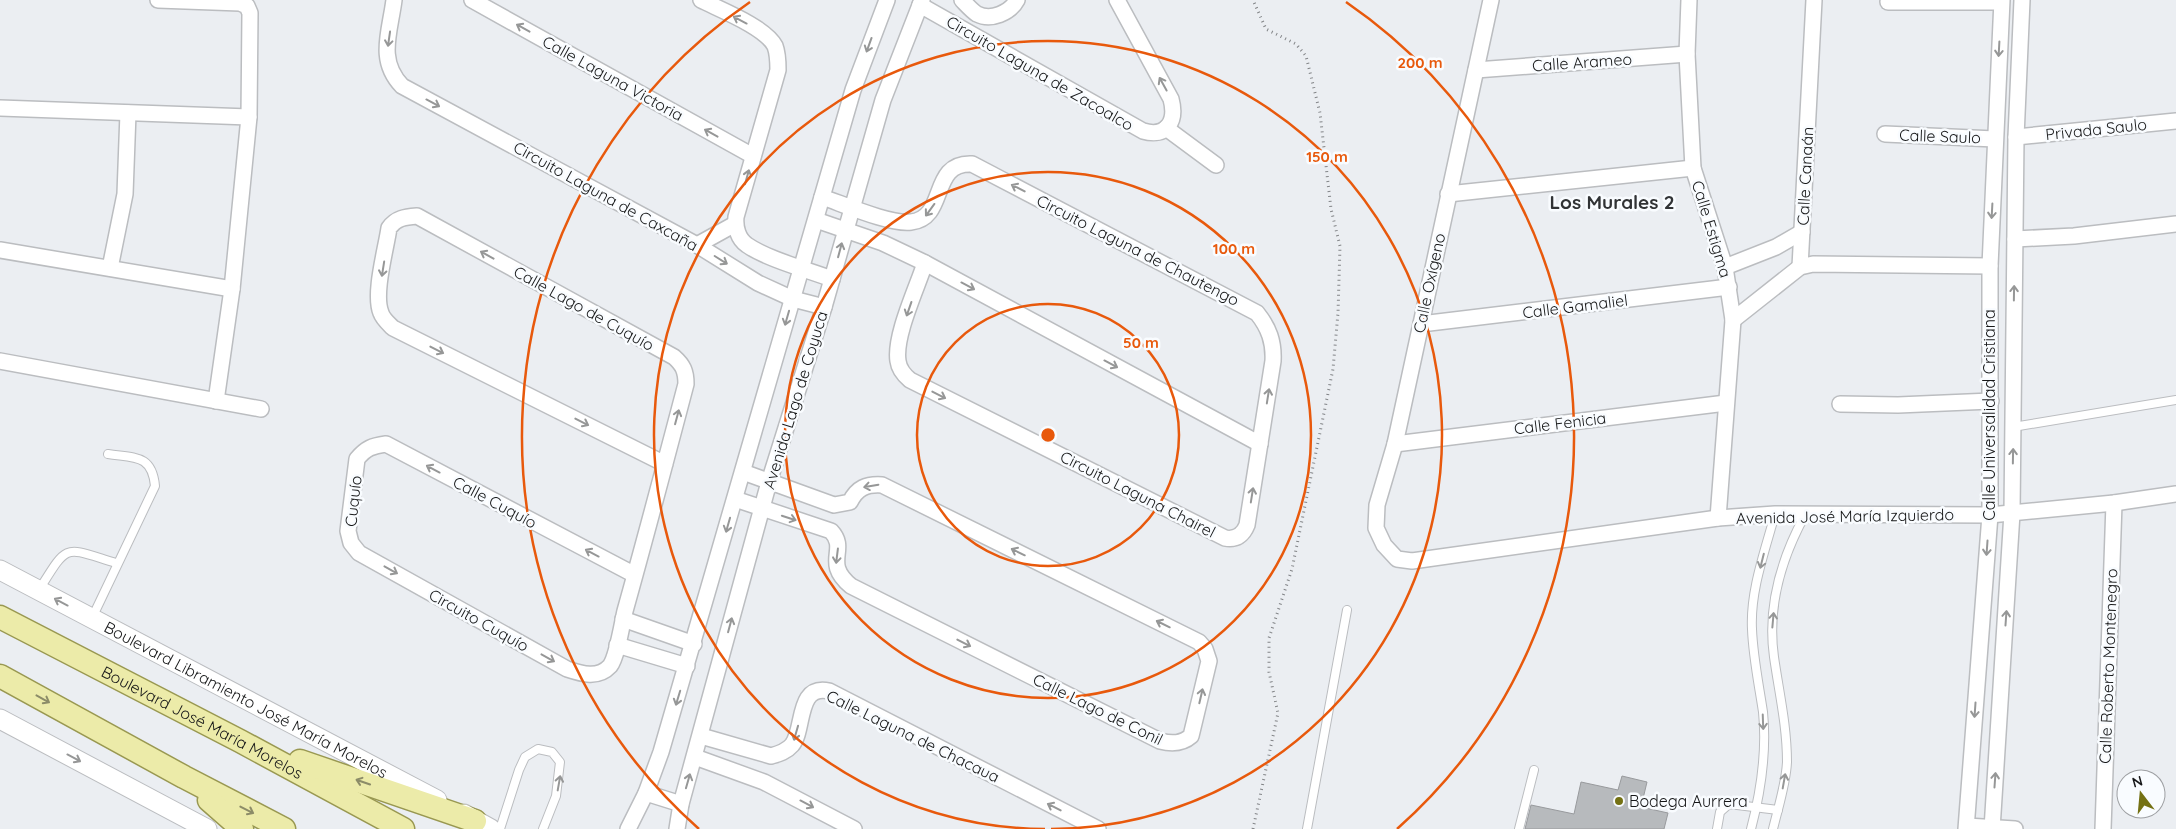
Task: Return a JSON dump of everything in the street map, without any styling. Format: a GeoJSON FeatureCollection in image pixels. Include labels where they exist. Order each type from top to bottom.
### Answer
{"type":"FeatureCollection","features":[{"type":"Feature","properties":{"kind":"main road","name":"Boulevard José María Morelos"},"geometry":{"type":"LineString","coordinates":[[0,617],[240,741],[403,829]]}},
{"type":"Feature","properties":{"kind":"main road"},"geometry":{"type":"LineString","coordinates":[[0,676],[184,778],[284,829]]}},
{"type":"Feature","properties":{"kind":"main road"},"geometry":{"type":"LineString","coordinates":[[240,741],[483,825]]}},
{"type":"Feature","properties":{"kind":"main road"},"geometry":{"type":"LineString","coordinates":[[184,778],[242,829]]}},
{"type":"Feature","properties":{"kind":"street"},"geometry":{"type":"LineString","coordinates":[[158,0],[240,3],[247,6],[250,13],[250,117],[232,289],[216,401]]}},
{"type":"Feature","properties":{"kind":"street","name":"Circuito Laguna de Caxcaña"},"geometry":{"type":"LineString","coordinates":[[394,0],[387,63],[393,76],[402,86],[696,245],[758,283],[793,299],[824,308]]}},
{"type":"Feature","properties":{"kind":"street","name":"Calle Laguna Victoria"},"geometry":{"type":"LineString","coordinates":[[472,0],[753,156]]}},
{"type":"Feature","properties":{"kind":"street"},"geometry":{"type":"LineString","coordinates":[[701,0],[764,33],[777,52],[778,70],[735,224],[740,238],[746,245],[832,279]]}},
{"type":"Feature","properties":{"kind":"street","name":"Avenida Lago de Coyuca"},"geometry":{"type":"LineString","coordinates":[[628,829],[646,794],[661,752],[694,644],[853,90],[887,0]]}},
{"type":"Feature","properties":{"kind":"street","name":"Circuito Laguna de Zacoalco"},"geometry":{"type":"LineString","coordinates":[[962,0],[978,14],[987,16],[1006,12],[1017,0]]}},
{"type":"Feature","properties":{"kind":"street"},"geometry":{"type":"LineString","coordinates":[[1117,0],[1171,99],[1174,112],[1172,121],[1166,128],[1216,165]]}},
{"type":"Feature","properties":{"kind":"street","name":"Calle Oxígeno"},"geometry":{"type":"LineString","coordinates":[[1397,559],[1384,544],[1376,528],[1377,504],[1395,444],[1491,0]]}},
{"type":"Feature","properties":{"kind":"street","name":"Calle Estigma"},"geometry":{"type":"LineString","coordinates":[[1689,0],[1687,54],[1693,168],[1725,267],[1734,320],[1734,342],[1726,403],[1718,518]]}},
{"type":"Feature","properties":{"kind":"street","name":"Calle Canaán"},"geometry":{"type":"LineString","coordinates":[[1800,267],[1814,0]]}},
{"type":"Feature","properties":{"kind":"street","name":"Calle Universalidad Cristiana"},"geometry":{"type":"LineString","coordinates":[[1992,828],[2012,512],[2016,137],[2026,0]]}},
{"type":"Feature","properties":{"kind":"street"},"geometry":{"type":"LineString","coordinates":[[1888,2],[2002,1]]}},
{"type":"Feature","properties":{"kind":"street","name":"Calle Universalidad Cristiana"},"geometry":{"type":"LineString","coordinates":[[1967,827],[1990,515],[1990,266],[2002,1]]}},
{"type":"Feature","properties":{"kind":"street","name":"Avenida Lago de Coyuca"},"geometry":{"type":"LineString","coordinates":[[677,829],[681,804],[769,482],[824,308],[883,100],[921,2]]}},
{"type":"Feature","properties":{"kind":"street","name":"Circuito Laguna de Zacoalco"},"geometry":{"type":"LineString","coordinates":[[921,2],[1143,131],[1158,132],[1166,128]]}},
{"type":"Feature","properties":{"kind":"street","name":"Calle Arameo"},"geometry":{"type":"LineString","coordinates":[[1476,70],[1687,54]]}},
{"type":"Feature","properties":{"kind":"street"},"geometry":{"type":"LineString","coordinates":[[0,108],[250,117]]}},
{"type":"Feature","properties":{"kind":"street"},"geometry":{"type":"LineString","coordinates":[[110,268],[125,194],[128,113]]}},
{"type":"Feature","properties":{"kind":"street","name":"Privada Saulo"},"geometry":{"type":"LineString","coordinates":[[2016,137],[2176,120]]}},
{"type":"Feature","properties":{"kind":"street","name":"Calle Saulo"},"geometry":{"type":"LineString","coordinates":[[1885,134],[1995,139]]}},
{"type":"Feature","properties":{"kind":"street","name":"Circuito Laguna de Chautengo"},"geometry":{"type":"LineString","coordinates":[[822,197],[853,208],[908,223],[920,220],[931,210],[947,172],[958,165],[972,164],[1257,313],[1270,333],[1274,346],[1273,361],[1248,525],[1242,534],[1235,538]]}},
{"type":"Feature","properties":{"kind":"street"},"geometry":{"type":"LineString","coordinates":[[1448,194],[1693,168]]}},
{"type":"Feature","properties":{"kind":"street","name":"Calle Lago de Cuquío"},"geometry":{"type":"LineString","coordinates":[[612,664],[616,645],[635,576],[665,464],[686,384],[686,374],[682,364],[417,216],[404,217],[393,222],[389,228],[378,298],[380,311],[384,319],[393,328],[665,464]]}},
{"type":"Feature","properties":{"kind":"street"},"geometry":{"type":"LineString","coordinates":[[816,220],[883,243],[925,263],[1260,444]]}},
{"type":"Feature","properties":{"kind":"street"},"geometry":{"type":"LineString","coordinates":[[696,245],[735,224]]}},
{"type":"Feature","properties":{"kind":"street"},"geometry":{"type":"LineString","coordinates":[[2015,238],[2074,236],[2176,224]]}},
{"type":"Feature","properties":{"kind":"street"},"geometry":{"type":"LineString","coordinates":[[1725,267],[1776,247],[1802,232]]}},
{"type":"Feature","properties":{"kind":"street"},"geometry":{"type":"LineString","coordinates":[[0,250],[232,289]]}},
{"type":"Feature","properties":{"kind":"street","name":"Circuito Laguna Chairel"},"geometry":{"type":"LineString","coordinates":[[925,263],[899,339],[898,362],[904,375],[910,380],[1225,538],[1235,538]]}},
{"type":"Feature","properties":{"kind":"street"},"geometry":{"type":"LineString","coordinates":[[1734,320],[1800,267],[1813,264],[1990,266]]}},
{"type":"Feature","properties":{"kind":"street","name":"Calle Gamaliel"},"geometry":{"type":"LineString","coordinates":[[1421,324],[1729,287]]}},
{"type":"Feature","properties":{"kind":"street"},"geometry":{"type":"LineString","coordinates":[[0,361],[261,409]]}},
{"type":"Feature","properties":{"kind":"street"},"geometry":{"type":"LineString","coordinates":[[1840,404],[1898,405],[1991,401]]}},
{"type":"Feature","properties":{"kind":"street","name":"Calle Fenicia"},"geometry":{"type":"LineString","coordinates":[[1395,444],[1726,403]]}},
{"type":"Feature","properties":{"kind":"street","name":"Calle Cuquío"},"geometry":{"type":"LineString","coordinates":[[358,459],[364,450],[386,444],[635,576]]}},
{"type":"Feature","properties":{"kind":"street","name":"Cuquío"},"geometry":{"type":"LineString","coordinates":[[351,543],[348,532],[358,459]]}},
{"type":"Feature","properties":{"kind":"street","name":"Calle Lago de Conil"},"geometry":{"type":"LineString","coordinates":[[735,499],[831,531],[838,544],[836,566],[843,580],[851,586],[1160,741],[1177,743],[1191,736],[1209,661],[1205,649],[1199,642],[882,485],[865,486],[856,491],[850,502],[834,505],[743,472]]}},
{"type":"Feature","properties":{"kind":"street","name":"Avenida José María Izquierdo"},"geometry":{"type":"LineString","coordinates":[[1397,559],[1412,561],[1718,518],[1775,514],[1990,515],[2114,503],[2176,494]]}},
{"type":"Feature","properties":{"kind":"street","name":"Calle Roberto Montenegro"},"geometry":{"type":"LineString","coordinates":[[2103,829],[2114,503]]}},
{"type":"Feature","properties":{"kind":"street","name":"Circuito Cuquío"},"geometry":{"type":"LineString","coordinates":[[351,543],[359,552],[567,669],[583,674],[594,674],[604,671],[612,664]]}},
{"type":"Feature","properties":{"kind":"street","name":"Boulevard Libramiento José María Morelos"},"geometry":{"type":"LineString","coordinates":[[0,570],[483,825]]}},
{"type":"Feature","properties":{"kind":"street"},"geometry":{"type":"LineString","coordinates":[[623,619],[694,644]]}},
{"type":"Feature","properties":{"kind":"street"},"geometry":{"type":"LineString","coordinates":[[616,645],[687,666]]}},
{"type":"Feature","properties":{"kind":"street","name":"Calle Laguna de Chacaua"},"geometry":{"type":"LineString","coordinates":[[771,756],[780,754],[793,744],[806,701],[812,693],[823,690],[1098,829]]}},
{"type":"Feature","properties":{"kind":"street"},"geometry":{"type":"LineString","coordinates":[[0,719],[207,829]]}},
{"type":"Feature","properties":{"kind":"street"},"geometry":{"type":"LineString","coordinates":[[700,736],[771,756],[764,782]]}},
{"type":"Feature","properties":{"kind":"street"},"geometry":{"type":"LineString","coordinates":[[695,757],[764,782],[854,829]]}},
{"type":"Feature","properties":{"kind":"street"},"geometry":{"type":"LineString","coordinates":[[646,794],[681,804]]}},
{"type":"Feature","properties":{"kind":"street"},"geometry":{"type":"LineString","coordinates":[[1967,827],[2015,829]]}},
{"type":"Feature","properties":{"kind":"lane"},"geometry":{"type":"LineString","coordinates":[[2013,426],[2176,400]]}},
{"type":"Feature","properties":{"kind":"lane"},"geometry":{"type":"LineString","coordinates":[[92,618],[116,563],[154,486],[154,479],[149,464],[137,458],[108,454]]}},
{"type":"Feature","properties":{"kind":"lane"},"geometry":{"type":"LineString","coordinates":[[1751,829],[1757,808],[1764,750],[1763,714],[1752,628],[1754,597],[1775,514]]}},
{"type":"Feature","properties":{"kind":"lane"},"geometry":{"type":"LineString","coordinates":[[1773,829],[1787,765],[1786,730],[1774,656],[1772,624],[1785,558],[1806,514]]}},
{"type":"Feature","properties":{"kind":"lane"},"geometry":{"type":"LineString","coordinates":[[38,590],[64,553],[73,550],[116,563]]}},
{"type":"Feature","properties":{"kind":"lane"},"geometry":{"type":"LineString","coordinates":[[1307,829],[1347,610]]}},
{"type":"Feature","properties":{"kind":"lane"},"geometry":{"type":"LineString","coordinates":[[500,829],[519,770],[526,757],[538,749],[552,752],[560,762],[556,796],[543,829]]}},
{"type":"Feature","properties":{"kind":"lane"},"geometry":{"type":"LineString","coordinates":[[1519,829],[1534,770]]}},
{"type":"Feature","properties":{"kind":"lane"},"geometry":{"type":"LineString","coordinates":[[1717,829],[1720,812],[1724,806],[1736,804],[1778,810]]}},
{"type":"Feature","properties":{"kind":"path"},"geometry":{"type":"LineString","coordinates":[[1253,829],[1278,713],[1269,672],[1269,638],[1292,568],[1333,369],[1338,313],[1340,246],[1332,210],[1320,113],[1306,56],[1296,44],[1266,29],[1254,0]]}},
{"type":"Feature","properties":{"kind":"building","name":"Bodega Aurrera"},"geometry":{"type":"Polygon","coordinates":[[[1622,776],[1647,782],[1641,807],[1668,813],[1664,829],[1525,829],[1531,805],[1574,814],[1581,782],[1618,790],[1622,776]]]}},
{"type":"Feature","properties":{"kind":"place","name":"Bodega Aurrera"},"geometry":{"type":"Point","coordinates":[1619,801]}},
{"type":"Feature","properties":{"kind":"district","name":"Los Murales 2"},"geometry":{"type":"Point","coordinates":[1612,202]}}]}
